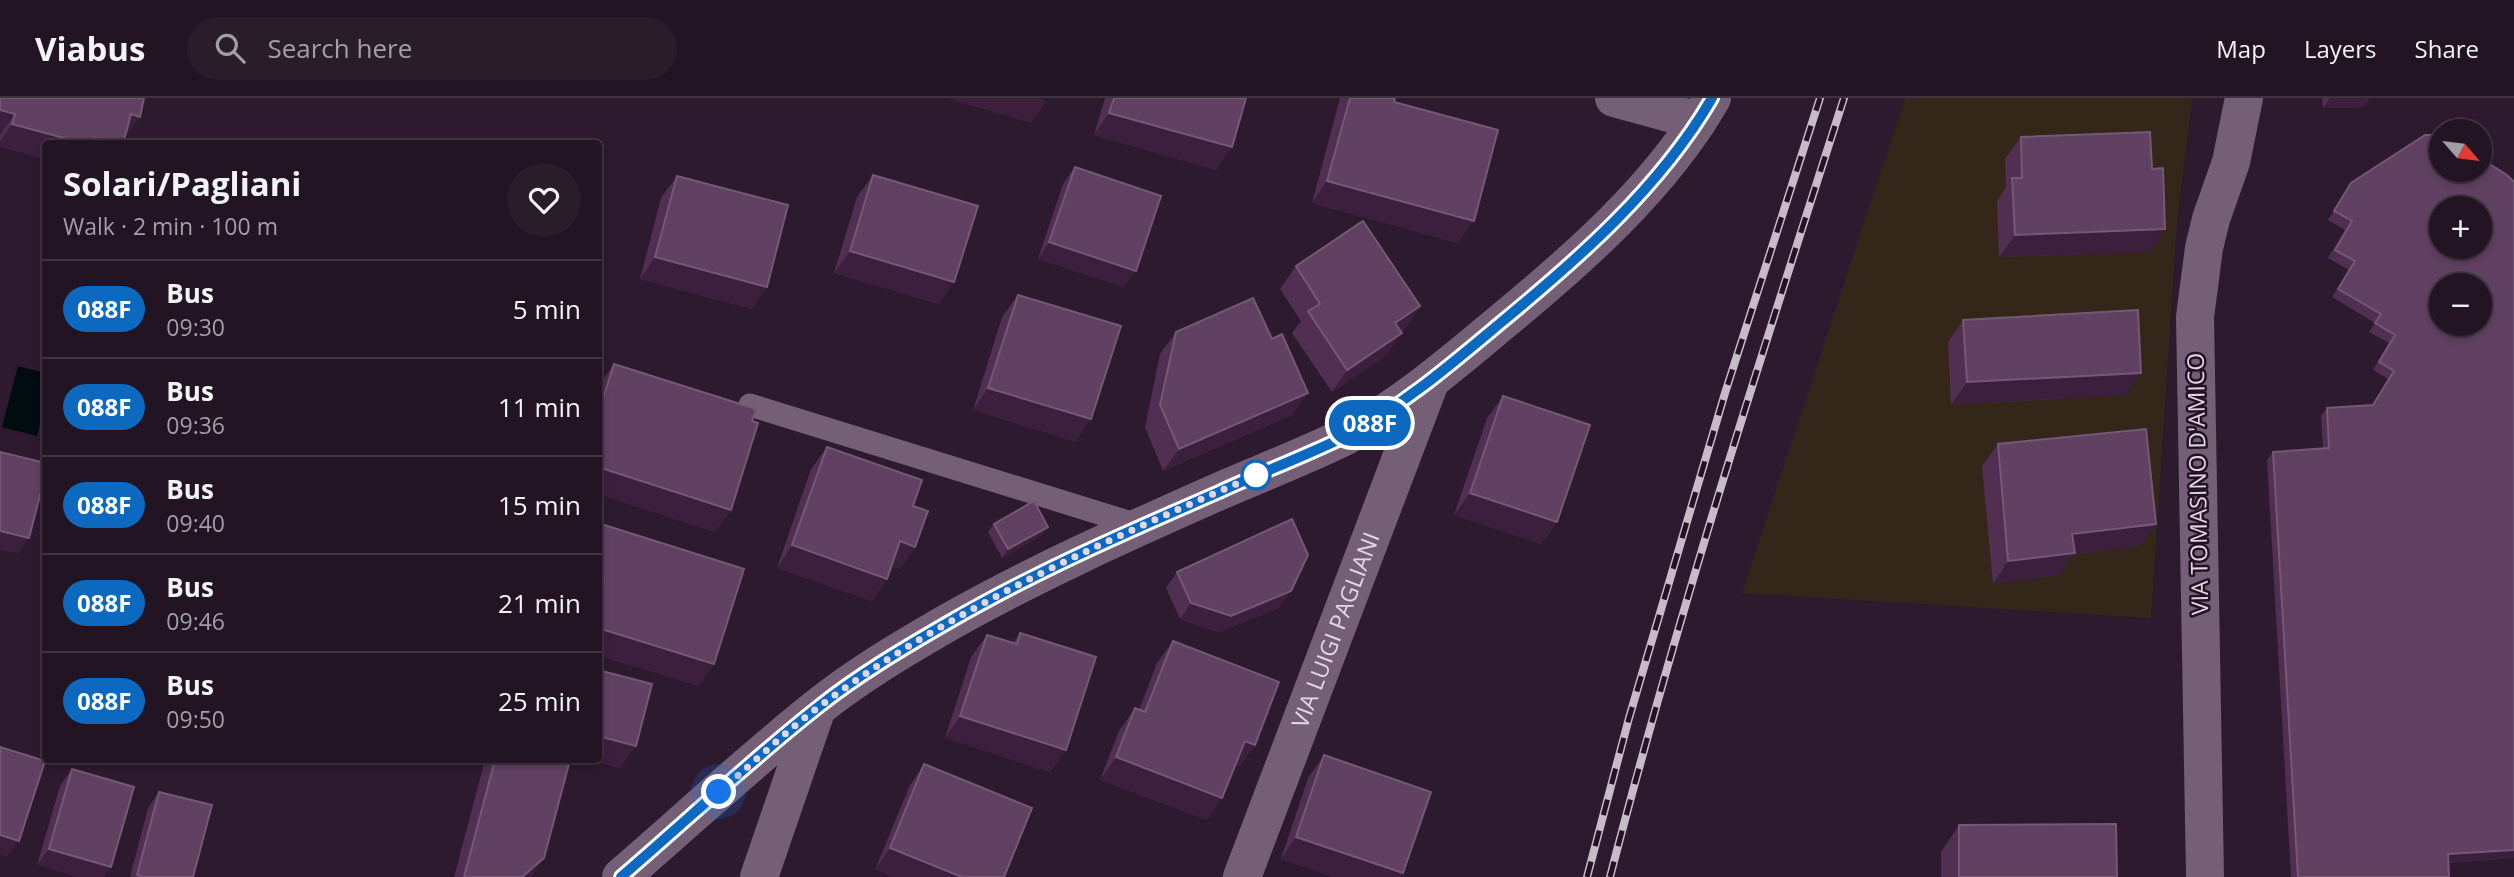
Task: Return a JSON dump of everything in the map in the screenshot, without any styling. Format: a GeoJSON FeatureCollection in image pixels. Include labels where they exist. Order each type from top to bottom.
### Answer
{"type":"FeatureCollection","features":[{"type":"Feature","properties":{"kind":"street"},"geometry":{"type":"LineString","coordinates":[[621,877],[817,708],[903,649],[1047,570],[1341,438],[1386,413],[1430,382],[1541,290],[1600,234],[1664,166],[1705,110],[1614,98]]}},
{"type":"Feature","properties":{"kind":"street","name":"VIA TOMASINO D'AMICO"},"geometry":{"type":"LineString","coordinates":[[2205,877],[2194,317],[2203,248],[2231,162],[2244,98]]}},
{"type":"Feature","properties":{"kind":"street","name":"VIA LUIGI PAGLIANI"},"geometry":{"type":"LineString","coordinates":[[1242,877],[1430,382]]}},
{"type":"Feature","properties":{"kind":"street"},"geometry":{"type":"LineString","coordinates":[[759,877],[817,708]]}},
{"type":"Feature","properties":{"kind":"lane"},"geometry":{"type":"LineString","coordinates":[[750,405],[1141,526]]}},
{"type":"Feature","properties":{"kind":"shaded area"},"geometry":{"type":"Polygon","coordinates":[[[1905,98],[2192,98],[2177,221],[2151,618],[1742,593],[1905,98]]]}},
{"type":"Feature","properties":{"kind":"shaded area"},"geometry":{"type":"Polygon","coordinates":[[[18,366],[42,372],[42,415],[37,436],[2,427],[18,366]]]}},
{"type":"Feature","properties":{"kind":"building"},"geometry":{"type":"Polygon","coordinates":[[[0,98],[144,98],[140,117],[131,114],[124,140],[71,140],[12,124],[15,114],[0,110],[0,98]]]}},
{"type":"Feature","properties":{"kind":"building"},"geometry":{"type":"Polygon","coordinates":[[[1114,98],[1246,98],[1232,147],[1109,113],[1114,98]]]}},
{"type":"Feature","properties":{"kind":"building"},"geometry":{"type":"Polygon","coordinates":[[[1350,98],[1395,98],[1394,102],[1498,130],[1474,221],[1327,181],[1350,98]]]}},
{"type":"Feature","properties":{"kind":"building"},"geometry":{"type":"Polygon","coordinates":[[[2150,132],[2152,169],[2163,168],[2165,229],[2015,235],[2012,178],[2022,178],[2021,137],[2150,132]]]}},
{"type":"Feature","properties":{"kind":"building"},"geometry":{"type":"Polygon","coordinates":[[[2425,135],[2429,135],[2429,182],[2492,182],[2492,166],[2514,182],[2514,850],[2448,854],[2449,877],[2298,877],[2273,452],[2329,448],[2327,408],[2373,405],[2394,371],[2379,362],[2395,335],[2375,323],[2381,314],[2338,289],[2355,261],[2335,250],[2352,221],[2334,211],[2351,183],[2425,135]]]}},
{"type":"Feature","properties":{"kind":"building"},"geometry":{"type":"Polygon","coordinates":[[[1075,167],[1161,196],[1136,271],[1049,242],[1075,167]]]}},
{"type":"Feature","properties":{"kind":"building"},"geometry":{"type":"Polygon","coordinates":[[[873,175],[978,206],[954,282],[850,251],[873,175]]]}},
{"type":"Feature","properties":{"kind":"building"},"geometry":{"type":"Polygon","coordinates":[[[677,176],[788,205],[767,287],[655,257],[677,176]]]}},
{"type":"Feature","properties":{"kind":"building"},"geometry":{"type":"Polygon","coordinates":[[[1363,221],[1420,306],[1395,323],[1402,333],[1347,370],[1308,311],[1320,304],[1296,266],[1363,221]]]}},
{"type":"Feature","properties":{"kind":"building"},"geometry":{"type":"Polygon","coordinates":[[[1018,295],[1121,326],[1091,419],[988,388],[1018,295]]]}},
{"type":"Feature","properties":{"kind":"building"},"geometry":{"type":"Polygon","coordinates":[[[1253,298],[1272,339],[1282,334],[1308,393],[1179,449],[1160,405],[1176,332],[1253,298]]]}},
{"type":"Feature","properties":{"kind":"building"},"geometry":{"type":"Polygon","coordinates":[[[2138,310],[2141,373],[1967,382],[1963,320],[2138,310]]]}},
{"type":"Feature","properties":{"kind":"building"},"geometry":{"type":"Polygon","coordinates":[[[614,364],[756,409],[752,421],[758,423],[731,510],[602,468],[602,402],[614,364]]]}},
{"type":"Feature","properties":{"kind":"building"},"geometry":{"type":"Polygon","coordinates":[[[1503,396],[1590,425],[1557,522],[1470,493],[1503,396]]]}},
{"type":"Feature","properties":{"kind":"building"},"geometry":{"type":"Polygon","coordinates":[[[2146,429],[2156,524],[2072,534],[2075,553],[2008,561],[1998,444],[2146,429]]]}},
{"type":"Feature","properties":{"kind":"building"},"geometry":{"type":"Polygon","coordinates":[[[827,447],[922,480],[913,506],[928,511],[915,547],[900,541],[887,579],[792,545],[827,447]]]}},
{"type":"Feature","properties":{"kind":"building"},"geometry":{"type":"Polygon","coordinates":[[[0,452],[42,462],[42,488],[29,538],[0,531],[0,452]]]}},
{"type":"Feature","properties":{"kind":"building"},"geometry":{"type":"Polygon","coordinates":[[[1034,501],[1048,527],[1008,549],[994,524],[1034,501]]]}},
{"type":"Feature","properties":{"kind":"building"},"geometry":{"type":"Polygon","coordinates":[[[1292,519],[1308,555],[1291,591],[1231,616],[1191,603],[1177,572],[1292,519]]]}},
{"type":"Feature","properties":{"kind":"building"},"geometry":{"type":"Polygon","coordinates":[[[602,524],[744,569],[714,664],[602,629],[602,524]]]}},
{"type":"Feature","properties":{"kind":"building"},"geometry":{"type":"Polygon","coordinates":[[[1020,633],[1096,657],[1066,750],[960,716],[987,635],[1017,644],[1020,633]]]}},
{"type":"Feature","properties":{"kind":"building"},"geometry":{"type":"Polygon","coordinates":[[[1173,641],[1279,682],[1255,745],[1245,741],[1222,798],[1116,757],[1135,708],[1145,712],[1173,641]]]}},
{"type":"Feature","properties":{"kind":"building"},"geometry":{"type":"Polygon","coordinates":[[[602,671],[652,684],[636,746],[602,737],[602,671]]]}},
{"type":"Feature","properties":{"kind":"building"},"geometry":{"type":"Polygon","coordinates":[[[0,747],[44,763],[19,841],[0,835],[0,747]]]}},
{"type":"Feature","properties":{"kind":"building"},"geometry":{"type":"Polygon","coordinates":[[[1324,755],[1431,792],[1403,873],[1296,837],[1324,755]]]}},
{"type":"Feature","properties":{"kind":"building"},"geometry":{"type":"Polygon","coordinates":[[[494,763],[569,763],[544,858],[522,877],[464,877],[494,763]]]}},
{"type":"Feature","properties":{"kind":"building"},"geometry":{"type":"Polygon","coordinates":[[[924,764],[1032,808],[1004,877],[962,877],[890,848],[924,764]]]}},
{"type":"Feature","properties":{"kind":"building"},"geometry":{"type":"Polygon","coordinates":[[[72,769],[134,787],[111,867],[49,849],[72,769]]]}},
{"type":"Feature","properties":{"kind":"building"},"geometry":{"type":"Polygon","coordinates":[[[159,792],[212,805],[193,877],[137,875],[159,792]]]}},
{"type":"Feature","properties":{"kind":"building"},"geometry":{"type":"Polygon","coordinates":[[[2116,824],[2117,877],[1959,877],[1959,825],[2116,824]]]}},
{"type":"Feature","properties":{"kind":"railway"},"geometry":{"type":"LineString","coordinates":[[1587,877],[1629,718],[1725,393],[1820,98]]}},
{"type":"Feature","properties":{"kind":"railway"},"geometry":{"type":"LineString","coordinates":[[1610,877],[1692,583],[1844,98]]}},
{"type":"Feature","properties":{"kind":"bus line","name":"088F"},"geometry":{"type":"LineString","coordinates":[[621,877],[817,708],[903,649],[995,597],[1093,548],[1341,438],[1415,393],[1541,290],[1600,234],[1664,166],[1688,136],[1712,98]]}},
{"type":"Feature","properties":{"kind":"route"},"geometry":{"type":"LineString","coordinates":[[719,792],[817,708],[924,636],[1093,548],[1266,471],[1256,475]]}}]}
